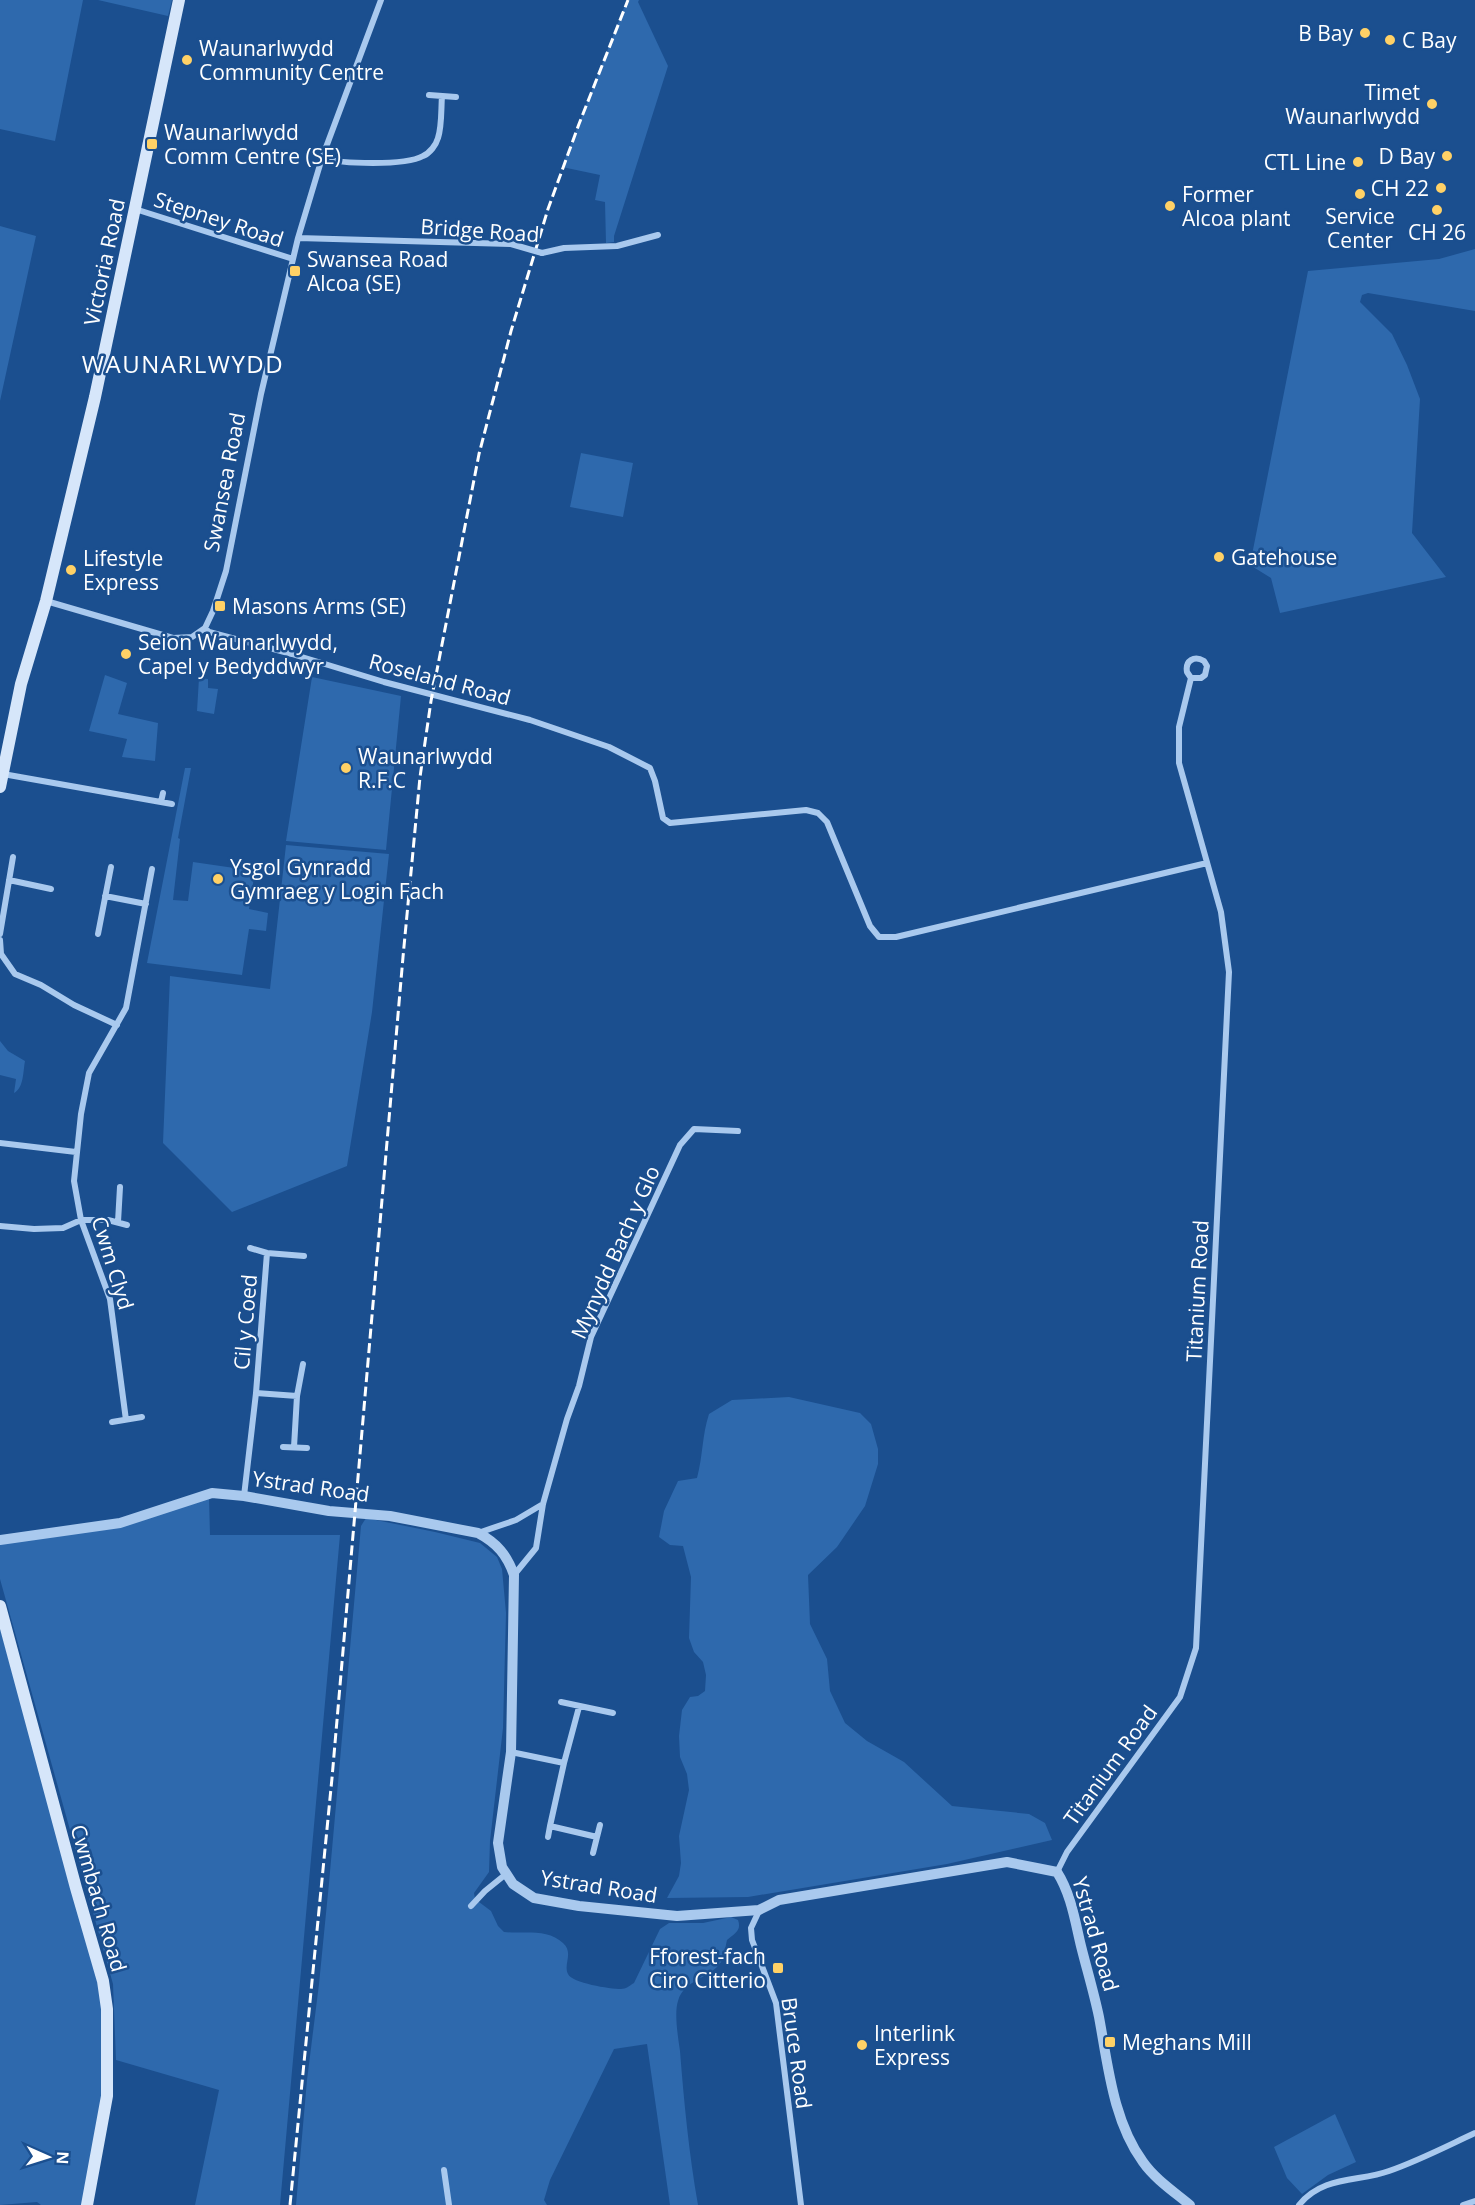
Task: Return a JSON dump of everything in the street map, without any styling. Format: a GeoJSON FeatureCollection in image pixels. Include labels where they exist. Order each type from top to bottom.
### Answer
{"type":"FeatureCollection","features":[{"type":"Feature","properties":{"kind":"main road","name":"Victoria Road"},"geometry":{"type":"LineString","coordinates":[[46,601],[95,397],[179,0]]}},
{"type":"Feature","properties":{"kind":"main road"},"geometry":{"type":"LineString","coordinates":[[0,787],[21,684],[46,601]]}},
{"type":"Feature","properties":{"kind":"main road","name":"Cwmbach Road"},"geometry":{"type":"LineString","coordinates":[[0,1606],[103,1981],[107,2009],[107,2096],[87,2205]]}},
{"type":"Feature","properties":{"kind":"street","name":"Swansea Road"},"geometry":{"type":"LineString","coordinates":[[205,628],[226,571],[261,394],[298,238],[322,158],[381,0]]}},
{"type":"Feature","properties":{"kind":"street"},"geometry":{"type":"LineString","coordinates":[[429,95],[456,97]]}},
{"type":"Feature","properties":{"kind":"street"},"geometry":{"type":"LineString","coordinates":[[322,158],[336,163],[408,161],[424,156],[431,150],[438,138],[442,96]]}},
{"type":"Feature","properties":{"kind":"street","name":"Stepney Road"},"geometry":{"type":"LineString","coordinates":[[135,209],[293,259]]}},
{"type":"Feature","properties":{"kind":"street","name":"Bridge Road"},"geometry":{"type":"LineString","coordinates":[[298,238],[511,244],[542,253],[564,248],[617,246],[658,235]]}},
{"type":"Feature","properties":{"kind":"street"},"geometry":{"type":"LineString","coordinates":[[46,601],[173,638],[192,637],[205,628]]}},
{"type":"Feature","properties":{"kind":"street","name":"Roseland Road"},"geometry":{"type":"LineString","coordinates":[[205,628],[209,632],[384,682],[530,720],[609,747],[650,768],[656,781],[663,818],[670,823],[807,810],[818,813],[827,822],[870,926],[879,937],[896,937],[1207,863]]}},
{"type":"Feature","properties":{"kind":"street","name":"Titanium Road"},"geometry":{"type":"LineString","coordinates":[[1057,1872],[1067,1852],[1180,1697],[1196,1648],[1229,972],[1221,912],[1179,763],[1179,727],[1191,678]]}},
{"type":"Feature","properties":{"kind":"street"},"geometry":{"type":"LineString","coordinates":[[2,774],[172,804]]}},
{"type":"Feature","properties":{"kind":"street"},"geometry":{"type":"LineString","coordinates":[[161,802],[163,793]]}},
{"type":"Feature","properties":{"kind":"street"},"geometry":{"type":"LineString","coordinates":[[0,934],[13,857]]}},
{"type":"Feature","properties":{"kind":"street"},"geometry":{"type":"LineString","coordinates":[[262,865],[272,865]]}},
{"type":"Feature","properties":{"kind":"street"},"geometry":{"type":"LineString","coordinates":[[98,934],[111,867]]}},
{"type":"Feature","properties":{"kind":"street","name":"Cwm Clyd"},"geometry":{"type":"LineString","coordinates":[[126,1420],[110,1299],[81,1220],[74,1181],[76,1152],[89,1073],[126,1008],[152,869]]}},
{"type":"Feature","properties":{"kind":"street"},"geometry":{"type":"LineString","coordinates":[[9,880],[51,889]]}},
{"type":"Feature","properties":{"kind":"street"},"geometry":{"type":"LineString","coordinates":[[105,896],[146,904]]}},
{"type":"Feature","properties":{"kind":"street"},"geometry":{"type":"LineString","coordinates":[[0,940],[1,954],[15,974],[117,1025]]}},
{"type":"Feature","properties":{"kind":"street","name":"Mynydd Bach y Glo"},"geometry":{"type":"LineString","coordinates":[[514,1575],[536,1548],[543,1504],[567,1419],[579,1386],[591,1337],[680,1145],[694,1129],[738,1131]]}},
{"type":"Feature","properties":{"kind":"street"},"geometry":{"type":"LineString","coordinates":[[0,1143],[76,1152]]}},
{"type":"Feature","properties":{"kind":"street"},"geometry":{"type":"LineString","coordinates":[[118,1222],[120,1187]]}},
{"type":"Feature","properties":{"kind":"street"},"geometry":{"type":"LineString","coordinates":[[0,1226],[34,1229],[63,1228],[81,1220],[118,1222],[127,1225]]}},
{"type":"Feature","properties":{"kind":"street","name":"Cil y Coed"},"geometry":{"type":"LineString","coordinates":[[250,1248],[267,1253],[304,1256]]}},
{"type":"Feature","properties":{"kind":"street","name":"Cil y Coed"},"geometry":{"type":"LineString","coordinates":[[244,1496],[256,1393],[267,1253]]}},
{"type":"Feature","properties":{"kind":"street"},"geometry":{"type":"LineString","coordinates":[[294,1448],[297,1396],[303,1364]]}},
{"type":"Feature","properties":{"kind":"street","name":"Cil y Coed"},"geometry":{"type":"LineString","coordinates":[[256,1393],[297,1396]]}},
{"type":"Feature","properties":{"kind":"street"},"geometry":{"type":"LineString","coordinates":[[112,1422],[142,1417]]}},
{"type":"Feature","properties":{"kind":"street"},"geometry":{"type":"LineString","coordinates":[[283,1447],[307,1448]]}},
{"type":"Feature","properties":{"kind":"street","name":"Ystrad Road"},"geometry":{"type":"LineString","coordinates":[[0,1540],[120,1523],[212,1493],[244,1496],[329,1511],[390,1516],[478,1533],[496,1544],[503,1552],[514,1575],[511,1752],[498,1843],[501,1861],[513,1884],[534,1898],[579,1906],[677,1916],[759,1910],[779,1900],[1007,1862],[1057,1872],[1070,1900],[1116,2100],[1133,2147],[1155,2177],[1190,2205]]}},
{"type":"Feature","properties":{"kind":"street"},"geometry":{"type":"LineString","coordinates":[[478,1533],[516,1520],[543,1504]]}},
{"type":"Feature","properties":{"kind":"street"},"geometry":{"type":"LineString","coordinates":[[561,1702],[613,1713]]}},
{"type":"Feature","properties":{"kind":"street"},"geometry":{"type":"LineString","coordinates":[[548,1837],[579,1707]]}},
{"type":"Feature","properties":{"kind":"street"},"geometry":{"type":"LineString","coordinates":[[511,1752],[564,1763]]}},
{"type":"Feature","properties":{"kind":"street"},"geometry":{"type":"LineString","coordinates":[[593,1853],[600,1825]]}},
{"type":"Feature","properties":{"kind":"street"},"geometry":{"type":"LineString","coordinates":[[550,1826],[597,1836]]}},
{"type":"Feature","properties":{"kind":"street"},"geometry":{"type":"LineString","coordinates":[[471,1906],[506,1874]]}},
{"type":"Feature","properties":{"kind":"street","name":"Bruce Road"},"geometry":{"type":"LineString","coordinates":[[759,1910],[751,1928],[752,1940],[776,2003],[801,2205]]}},
{"type":"Feature","properties":{"kind":"street"},"geometry":{"type":"LineString","coordinates":[[1299,2205],[1326,2186],[1350,2178],[1387,2172],[1475,2133]]}},
{"type":"Feature","properties":{"kind":"street"},"geometry":{"type":"LineString","coordinates":[[444,2170],[449,2205]]}},
{"type":"Feature","properties":{"kind":"street"},"geometry":{"type":"LineString","coordinates":[[1463,2205],[1475,2201]]}},
{"type":"Feature","properties":{"kind":"shaded area"},"geometry":{"type":"Polygon","coordinates":[[[0,0],[83,0],[55,141],[0,129],[0,0]]]}},
{"type":"Feature","properties":{"kind":"shaded area"},"geometry":{"type":"Polygon","coordinates":[[[98,0],[172,0],[168,16],[98,0]]]}},
{"type":"Feature","properties":{"kind":"shaded area"},"geometry":{"type":"Polygon","coordinates":[[[627,0],[639,0],[668,66],[614,242],[606,243],[605,202],[595,200],[600,175],[562,167],[627,0]]]}},
{"type":"Feature","properties":{"kind":"shaded area"},"geometry":{"type":"Polygon","coordinates":[[[0,226],[36,236],[0,401],[0,226]]]}},
{"type":"Feature","properties":{"kind":"shaded area"},"geometry":{"type":"Polygon","coordinates":[[[1475,249],[1475,311],[1368,293],[1362,295],[1360,302],[1392,334],[1420,399],[1412,533],[1446,577],[1280,613],[1271,578],[1250,565],[1308,271],[1439,259],[1475,249]]]}},
{"type":"Feature","properties":{"kind":"shaded area"},"geometry":{"type":"Polygon","coordinates":[[[581,453],[633,463],[623,517],[570,507],[581,453]]]}},
{"type":"Feature","properties":{"kind":"shaded area"},"geometry":{"type":"Polygon","coordinates":[[[105,675],[127,683],[118,714],[158,723],[155,761],[122,757],[127,739],[89,731],[105,675]]]}},
{"type":"Feature","properties":{"kind":"shaded area","name":"Waunarlwydd R.F.C"},"geometry":{"type":"Polygon","coordinates":[[[312,677],[401,696],[386,850],[286,841],[312,677]]]}},
{"type":"Feature","properties":{"kind":"shaded area"},"geometry":{"type":"Polygon","coordinates":[[[199,678],[208,679],[208,688],[218,689],[214,714],[197,711],[199,678]]]}},
{"type":"Feature","properties":{"kind":"shaded area"},"geometry":{"type":"Polygon","coordinates":[[[185,768],[191,768],[178,838],[180,839],[173,900],[188,901],[193,862],[255,871],[249,909],[268,913],[266,931],[249,929],[242,975],[147,963],[185,768]]]}},
{"type":"Feature","properties":{"kind":"shaded area"},"geometry":{"type":"Polygon","coordinates":[[[286,845],[389,854],[372,1012],[347,1166],[232,1212],[163,1143],[170,976],[270,989],[286,845]]]}},
{"type":"Feature","properties":{"kind":"shaded area"},"geometry":{"type":"Polygon","coordinates":[[[0,1041],[8,1051],[25,1061],[20,1087],[14,1093],[16,1079],[0,1075],[0,1041]]]}},
{"type":"Feature","properties":{"kind":"shaded area"},"geometry":{"type":"Polygon","coordinates":[[[789,1397],[860,1413],[871,1424],[878,1449],[878,1464],[865,1506],[837,1547],[808,1575],[810,1624],[827,1659],[830,1691],[845,1723],[867,1741],[904,1762],[952,1806],[1029,1814],[1045,1823],[1052,1840],[947,1864],[748,1897],[667,1898],[679,1876],[681,1863],[679,1836],[689,1790],[687,1774],[680,1757],[679,1736],[682,1710],[690,1697],[698,1696],[705,1691],[706,1675],[703,1662],[694,1652],[689,1638],[691,1577],[683,1546],[670,1545],[659,1537],[664,1511],[678,1481],[697,1478],[709,1414],[732,1400],[789,1397]]]}},
{"type":"Feature","properties":{"kind":"shaded area"},"geometry":{"type":"Polygon","coordinates":[[[209,1497],[210,1535],[340,1535],[280,2205],[195,2205],[219,2090],[116,2060],[113,1984],[0,1579],[0,1543],[121,1525],[209,1497]]]}},
{"type":"Feature","properties":{"kind":"shaded area"},"geometry":{"type":"Polygon","coordinates":[[[366,1518],[480,1543],[497,1557],[502,1569],[506,1613],[503,1728],[490,1841],[489,1872],[474,1893],[475,1899],[491,1911],[498,1926],[504,1932],[543,1933],[557,1938],[568,1951],[567,1970],[571,1977],[592,1985],[621,1989],[634,1983],[660,1929],[669,1923],[703,1923],[731,1917],[738,1920],[738,1930],[727,1940],[721,1962],[716,1968],[686,1988],[678,2001],[676,2012],[687,2128],[698,2205],[670,2205],[647,2044],[614,2049],[550,2180],[544,2200],[547,2205],[296,2205],[307,2080],[329,1883],[361,1526],[366,1518]]]}},
{"type":"Feature","properties":{"kind":"shaded area"},"geometry":{"type":"Polygon","coordinates":[[[0,1628],[98,1983],[102,2007],[102,2095],[82,2205],[41,2205],[37,2202],[0,2205],[0,1628]]]}},
{"type":"Feature","properties":{"kind":"shaded area"},"geometry":{"type":"Polygon","coordinates":[[[1335,2114],[1356,2162],[1328,2175],[1302,2194],[1287,2178],[1274,2147],[1335,2114]]]}},
{"type":"Feature","properties":{"kind":"railway"},"geometry":{"type":"LineString","coordinates":[[290,2205],[332,1778],[403,957],[420,777],[431,701],[479,454],[511,331],[548,209],[628,0]]}},
{"type":"Feature","properties":{"kind":"place","name":"B Bay"},"geometry":{"type":"Point","coordinates":[1365,33]}},
{"type":"Feature","properties":{"kind":"place","name":"C Bay"},"geometry":{"type":"Point","coordinates":[1390,40]}},
{"type":"Feature","properties":{"kind":"place","name":"Waunarlwydd Community Centre"},"geometry":{"type":"Point","coordinates":[187,60]}},
{"type":"Feature","properties":{"kind":"place","name":"Timet Waunarlwydd"},"geometry":{"type":"Point","coordinates":[1432,104]}},
{"type":"Feature","properties":{"kind":"place","name":"Waunarlwydd Comm Centre (SE)"},"geometry":{"type":"Point","coordinates":[152,144]}},
{"type":"Feature","properties":{"kind":"place","name":"D Bay"},"geometry":{"type":"Point","coordinates":[1447,156]}},
{"type":"Feature","properties":{"kind":"place","name":"CTL Line"},"geometry":{"type":"Point","coordinates":[1358,162]}},
{"type":"Feature","properties":{"kind":"place","name":"CH 22"},"geometry":{"type":"Point","coordinates":[1441,188]}},
{"type":"Feature","properties":{"kind":"place","name":"Service Center"},"geometry":{"type":"Point","coordinates":[1360,194]}},
{"type":"Feature","properties":{"kind":"place","name":"Former Alcoa plant"},"geometry":{"type":"Point","coordinates":[1170,206]}},
{"type":"Feature","properties":{"kind":"place","name":"CH 26"},"geometry":{"type":"Point","coordinates":[1437,210]}},
{"type":"Feature","properties":{"kind":"place","name":"Swansea Road Alcoa (SE)"},"geometry":{"type":"Point","coordinates":[295,271]}},
{"type":"Feature","properties":{"kind":"place","name":"Gatehouse"},"geometry":{"type":"Point","coordinates":[1219,557]}},
{"type":"Feature","properties":{"kind":"place","name":"Lifestyle Express"},"geometry":{"type":"Point","coordinates":[71,570]}},
{"type":"Feature","properties":{"kind":"place","name":"Masons Arms (SE)"},"geometry":{"type":"Point","coordinates":[220,606]}},
{"type":"Feature","properties":{"kind":"place","name":"Seion Waunarlwydd, Capel y Bedyddwyr"},"geometry":{"type":"Point","coordinates":[126,654]}},
{"type":"Feature","properties":{"kind":"place","name":"Waunarlwydd R.F.C"},"geometry":{"type":"Point","coordinates":[346,768]}},
{"type":"Feature","properties":{"kind":"place","name":"Ysgol Gynradd Gymraeg y Login Fach"},"geometry":{"type":"Point","coordinates":[218,879]}},
{"type":"Feature","properties":{"kind":"place","name":"Fforest-fach Ciro Citterio"},"geometry":{"type":"Point","coordinates":[778,1968]}},
{"type":"Feature","properties":{"kind":"place","name":"Meghans Mill"},"geometry":{"type":"Point","coordinates":[1110,2042]}},
{"type":"Feature","properties":{"kind":"place","name":"Interlink Express"},"geometry":{"type":"Point","coordinates":[862,2045]}},
{"type":"Feature","properties":{"kind":"district","name":"WAUNARLWYDD"},"geometry":{"type":"Point","coordinates":[183,363]}}]}
